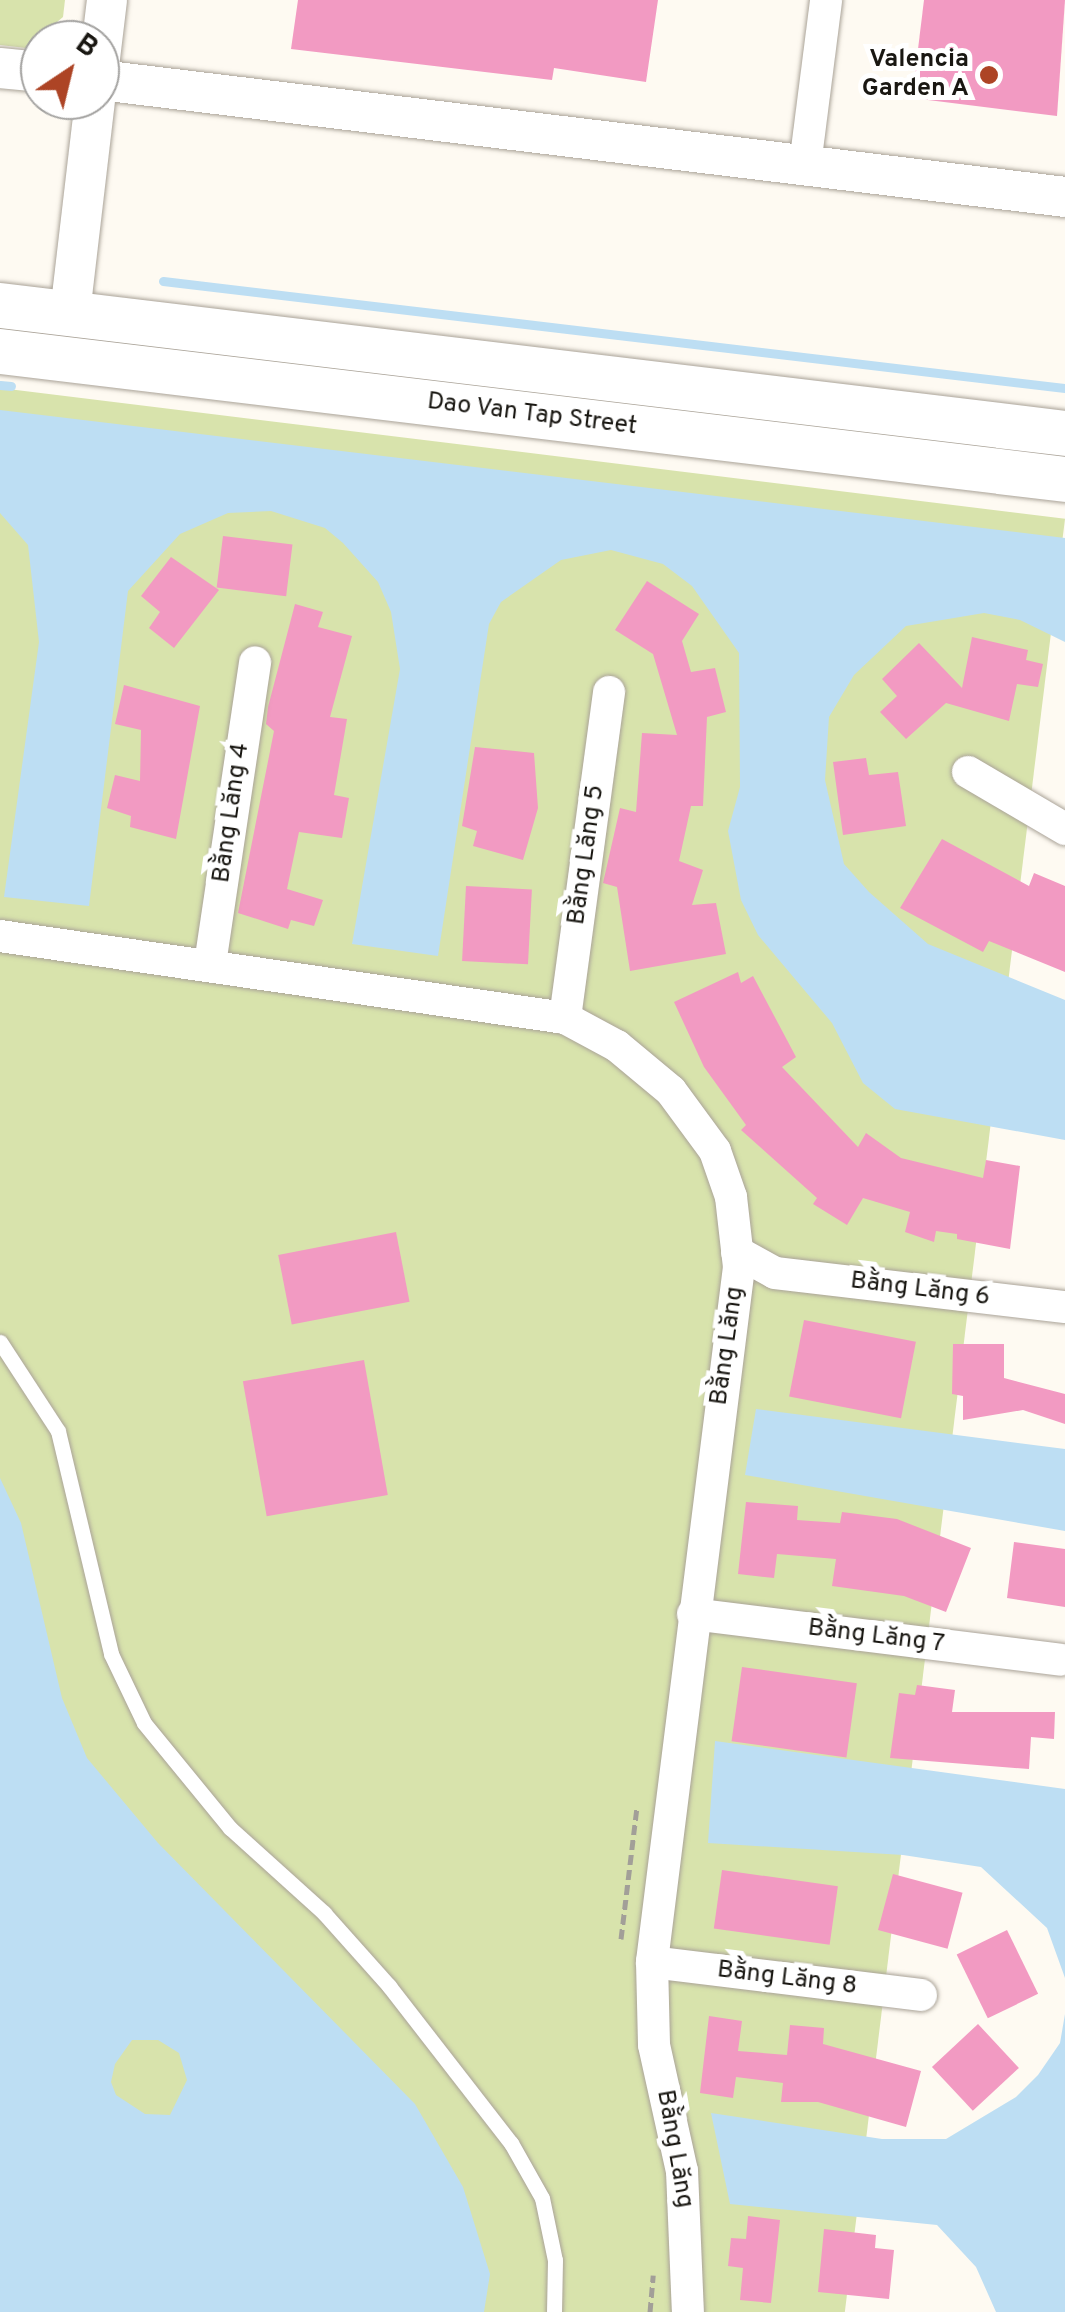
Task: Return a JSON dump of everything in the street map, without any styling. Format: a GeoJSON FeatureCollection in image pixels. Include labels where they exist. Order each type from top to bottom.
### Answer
{"type":"FeatureCollection","features":[{"type":"Feature","properties":{"kind":"main road","name":"Dao Van Tap Street"},"geometry":{"type":"LineString","coordinates":[[0,305],[1065,433]]}},
{"type":"Feature","properties":{"kind":"main road","name":"Dao Van Tap Street"},"geometry":{"type":"LineString","coordinates":[[0,352],[1065,480]]}},
{"type":"Feature","properties":{"kind":"street"},"geometry":{"type":"LineString","coordinates":[[805,166],[826,0]]}},
{"type":"Feature","properties":{"kind":"street"},"geometry":{"type":"LineString","coordinates":[[120,82],[1065,197]]}},
{"type":"Feature","properties":{"kind":"street"},"geometry":{"type":"LineString","coordinates":[[70,313],[93,120]]}},
{"type":"Feature","properties":{"kind":"street","name":"Bằng Lăng 4"},"geometry":{"type":"LineString","coordinates":[[210,964],[254,662]]}},
{"type":"Feature","properties":{"kind":"street","name":"Bằng Lăng 5"},"geometry":{"type":"LineString","coordinates":[[565,1018],[609,692]]}},
{"type":"Feature","properties":{"kind":"street"},"geometry":{"type":"LineString","coordinates":[[968,772],[1065,829]]}},
{"type":"Feature","properties":{"kind":"street","name":"Bằng Lăng"},"geometry":{"type":"LineString","coordinates":[[0,936],[565,1018],[617,1046],[672,1091],[716,1151],[731,1197],[738,1252],[735,1293],[692,1614],[652,1962],[654,2046],[682,2170],[688,2312]]}},
{"type":"Feature","properties":{"kind":"street"},"geometry":{"type":"LineString","coordinates":[[738,1252],[776,1274]]}},
{"type":"Feature","properties":{"kind":"street"},"geometry":{"type":"LineString","coordinates":[[735,1293],[776,1274]]}},
{"type":"Feature","properties":{"kind":"street","name":"Bằng Lăng 6"},"geometry":{"type":"LineString","coordinates":[[776,1274],[1065,1307]]}},
{"type":"Feature","properties":{"kind":"street","name":"Bằng Lăng 7"},"geometry":{"type":"LineString","coordinates":[[692,1614],[1060,1660]]}},
{"type":"Feature","properties":{"kind":"street","name":"Bằng Lăng 8"},"geometry":{"type":"LineString","coordinates":[[652,1962],[921,1995]]}},
{"type":"Feature","properties":{"kind":"lane"},"geometry":{"type":"LineString","coordinates":[[0,1342],[58,1432],[111,1654],[144,1723],[230,1828],[324,1913],[390,1986],[512,2143],[542,2198],[555,2260],[554,2312]]}},
{"type":"Feature","properties":{"kind":"path"},"geometry":{"type":"LineString","coordinates":[[622,1947],[639,1794]]}},
{"type":"Feature","properties":{"kind":"path"},"geometry":{"type":"LineString","coordinates":[[650,2312],[654,2256]]}},
{"type":"Feature","properties":{"kind":"green space"},"geometry":{"type":"Polygon","coordinates":[[[0,0],[65,0],[59,20],[20,20],[20,47],[0,45],[0,0]]]}},
{"type":"Feature","properties":{"kind":"green space"},"geometry":{"type":"Polygon","coordinates":[[[0,388],[1065,519],[845,2312],[0,2312],[0,388]]]}},
{"type":"Feature","properties":{"kind":"water"},"geometry":{"type":"Polygon","coordinates":[[[0,410],[1065,538],[1065,642],[1020,620],[984,613],[906,626],[854,675],[829,717],[825,780],[844,864],[869,892],[928,944],[1065,1000],[1065,1140],[895,1109],[863,1083],[832,1023],[758,935],[741,900],[728,831],[740,787],[739,653],[692,586],[663,564],[611,550],[561,560],[501,602],[489,624],[438,956],[352,944],[400,669],[391,612],[378,582],[343,543],[325,528],[271,511],[228,513],[180,534],[128,591],[89,906],[4,897],[39,642],[28,545],[0,513],[0,410]]]}},
{"type":"Feature","properties":{"kind":"water"},"geometry":{"type":"Polygon","coordinates":[[[756,1409],[1065,1449],[1065,1531],[745,1475],[756,1409]]]}},
{"type":"Feature","properties":{"kind":"water"},"geometry":{"type":"Polygon","coordinates":[[[0,1478],[21,1523],[62,1698],[87,1758],[158,1843],[415,2104],[463,2187],[490,2274],[484,2312],[0,2312],[0,1478]],[[132,2040],[115,2064],[111,2082],[116,2095],[145,2114],[170,2115],[187,2080],[179,2053],[158,2040],[132,2040]]]}},
{"type":"Feature","properties":{"kind":"water"},"geometry":{"type":"Polygon","coordinates":[[[715,1741],[1065,1789],[1065,1978],[1047,1928],[981,1867],[903,1855],[708,1843],[715,1741]]]}},
{"type":"Feature","properties":{"kind":"water"},"geometry":{"type":"Polygon","coordinates":[[[1065,2014],[1065,2312],[996,2312],[976,2267],[937,2225],[730,2204],[711,2113],[882,2139],[946,2139],[1016,2097],[1038,2075],[1060,2043],[1065,2014]]]}},
{"type":"Feature","properties":{"kind":"building"},"geometry":{"type":"Polygon","coordinates":[[[298,0],[658,0],[646,82],[554,68],[552,80],[291,49],[298,0]]]}},
{"type":"Feature","properties":{"kind":"building","name":"Valencia Garden A"},"geometry":{"type":"Polygon","coordinates":[[[924,0],[1065,0],[1057,116],[912,98],[924,0]]]}},
{"type":"Feature","properties":{"kind":"building"},"geometry":{"type":"Polygon","coordinates":[[[223,536],[292,545],[286,596],[217,588],[223,536]]]}},
{"type":"Feature","properties":{"kind":"building"},"geometry":{"type":"Polygon","coordinates":[[[171,557],[219,590],[174,648],[149,628],[160,612],[141,596],[171,557]]]}},
{"type":"Feature","properties":{"kind":"building"},"geometry":{"type":"Polygon","coordinates":[[[647,581],[699,614],[682,641],[691,672],[715,668],[726,712],[707,717],[703,806],[691,806],[679,861],[703,870],[692,905],[716,903],[726,954],[630,971],[617,887],[603,883],[620,808],[636,812],[642,733],[677,735],[653,654],[615,630],[647,581]]]}},
{"type":"Feature","properties":{"kind":"building"},"geometry":{"type":"Polygon","coordinates":[[[295,604],[323,612],[318,627],[352,636],[330,717],[347,719],[334,795],[349,798],[342,838],[299,832],[287,889],[323,900],[314,926],[291,920],[288,929],[238,913],[274,731],[266,724],[268,707],[295,604]]]}},
{"type":"Feature","properties":{"kind":"building"},"geometry":{"type":"Polygon","coordinates":[[[972,637],[1028,650],[1026,660],[1043,664],[1038,687],[1017,684],[1009,721],[946,703],[906,739],[880,712],[897,696],[882,679],[919,643],[962,688],[972,637]]]}},
{"type":"Feature","properties":{"kind":"building"},"geometry":{"type":"Polygon","coordinates":[[[124,685],[200,706],[176,839],[130,827],[131,816],[107,808],[115,775],[140,781],[141,730],[115,724],[124,685]]]}},
{"type":"Feature","properties":{"kind":"building"},"geometry":{"type":"Polygon","coordinates":[[[475,747],[534,753],[538,808],[523,860],[473,846],[477,831],[462,826],[475,747]]]}},
{"type":"Feature","properties":{"kind":"building"},"geometry":{"type":"Polygon","coordinates":[[[866,758],[869,775],[898,772],[906,826],[843,835],[833,762],[866,758]]]}},
{"type":"Feature","properties":{"kind":"building"},"geometry":{"type":"Polygon","coordinates":[[[942,839],[1029,886],[1034,873],[1065,886],[1065,972],[989,941],[983,952],[900,908],[942,839]]]}},
{"type":"Feature","properties":{"kind":"building"},"geometry":{"type":"Polygon","coordinates":[[[466,886],[532,889],[528,964],[462,961],[466,886]]]}},
{"type":"Feature","properties":{"kind":"building"},"geometry":{"type":"Polygon","coordinates":[[[738,972],[741,983],[753,976],[796,1057],[782,1067],[858,1147],[866,1133],[901,1158],[983,1178],[986,1160],[1020,1166],[1010,1249],[957,1239],[957,1234],[936,1231],[934,1242],[905,1232],[910,1212],[863,1198],[847,1225],[813,1204],[817,1198],[741,1130],[746,1125],[704,1067],[674,1002],[738,972]]]}},
{"type":"Feature","properties":{"kind":"building"},"geometry":{"type":"Polygon","coordinates":[[[396,1232],[410,1302],[292,1325],[278,1255],[396,1232]]]}},
{"type":"Feature","properties":{"kind":"building"},"geometry":{"type":"Polygon","coordinates":[[[804,1320],[916,1342],[901,1418],[789,1397],[804,1320]]]}},
{"type":"Feature","properties":{"kind":"building"},"geometry":{"type":"Polygon","coordinates":[[[953,1344],[1004,1344],[1004,1378],[1065,1394],[1065,1424],[1023,1410],[963,1420],[963,1396],[952,1394],[953,1344]]]}},
{"type":"Feature","properties":{"kind":"building"},"geometry":{"type":"Polygon","coordinates":[[[364,1360],[388,1495],[267,1516],[243,1381],[364,1360]]]}},
{"type":"Feature","properties":{"kind":"building"},"geometry":{"type":"Polygon","coordinates":[[[746,1502],[798,1506],[797,1520],[840,1523],[842,1512],[897,1519],[971,1548],[946,1612],[904,1596],[832,1586],[836,1559],[777,1554],[774,1578],[738,1574],[746,1502]]]}},
{"type":"Feature","properties":{"kind":"building"},"geometry":{"type":"Polygon","coordinates":[[[1014,1542],[1065,1549],[1065,1607],[1007,1598],[1014,1542]]]}},
{"type":"Feature","properties":{"kind":"building"},"geometry":{"type":"Polygon","coordinates":[[[742,1667],[857,1683],[846,1757],[732,1741],[742,1667]]]}},
{"type":"Feature","properties":{"kind":"building"},"geometry":{"type":"Polygon","coordinates":[[[917,1685],[955,1690],[952,1712],[1055,1712],[1054,1739],[1031,1737],[1029,1769],[890,1758],[899,1693],[915,1695],[917,1685]]]}},
{"type":"Feature","properties":{"kind":"building"},"geometry":{"type":"Polygon","coordinates":[[[722,1870],[838,1886],[830,1945],[714,1928],[722,1870]]]}},
{"type":"Feature","properties":{"kind":"building"},"geometry":{"type":"Polygon","coordinates":[[[893,1874],[963,1893],[948,1949],[878,1930],[893,1874]]]}},
{"type":"Feature","properties":{"kind":"building"},"geometry":{"type":"Polygon","coordinates":[[[1007,1930],[1038,1994],[988,2018],[957,1955],[1007,1930]]]}},
{"type":"Feature","properties":{"kind":"building"},"geometry":{"type":"Polygon","coordinates":[[[709,2016],[742,2021],[738,2051],[787,2055],[790,2025],[824,2028],[823,2044],[921,2071],[906,2127],[818,2102],[781,2102],[783,2083],[736,2077],[733,2098],[700,2093],[709,2016]]]}},
{"type":"Feature","properties":{"kind":"building"},"geometry":{"type":"Polygon","coordinates":[[[978,2024],[1019,2068],[973,2111],[932,2067],[978,2024]]]}},
{"type":"Feature","properties":{"kind":"building"},"geometry":{"type":"Polygon","coordinates":[[[748,2216],[780,2220],[771,2303],[740,2300],[743,2268],[728,2266],[731,2238],[746,2239],[748,2216]]]}},
{"type":"Feature","properties":{"kind":"building"},"geometry":{"type":"Polygon","coordinates":[[[824,2229],[876,2235],[875,2248],[894,2250],[889,2299],[818,2292],[824,2229]]]}},
{"type":"Feature","properties":{"kind":"waterway"},"geometry":{"type":"LineString","coordinates":[[163,281],[1065,388]]}},
{"type":"Feature","properties":{"kind":"waterway"},"geometry":{"type":"LineString","coordinates":[[0,385],[11,386]]}},
{"type":"Feature","properties":{"kind":"place","name":"Valencia Garden A"},"geometry":{"type":"Point","coordinates":[989,75]}}]}
